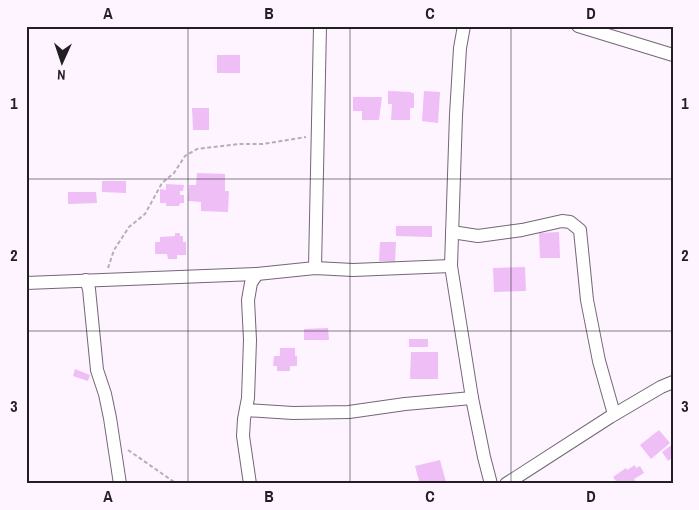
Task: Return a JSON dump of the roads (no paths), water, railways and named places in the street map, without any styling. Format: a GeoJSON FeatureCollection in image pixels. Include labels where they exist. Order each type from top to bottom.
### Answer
{"type":"FeatureCollection","features":[{"type":"Feature","properties":{"kind":"street"},"geometry":{"type":"LineString","coordinates":[[315,268],[320,26]]}},
{"type":"Feature","properties":{"kind":"street"},"geometry":{"type":"LineString","coordinates":[[464,26],[460,48],[456,115],[451,266],[472,398],[491,484]]}},
{"type":"Feature","properties":{"kind":"street"},"geometry":{"type":"LineString","coordinates":[[578,26],[673,55]]}},
{"type":"Feature","properties":{"kind":"street"},"geometry":{"type":"LineString","coordinates":[[452,232],[478,236],[522,230],[562,221],[570,222],[580,230],[588,309],[599,361],[614,414]]}},
{"type":"Feature","properties":{"kind":"street"},"geometry":{"type":"LineString","coordinates":[[26,283],[257,274],[315,268],[353,270],[451,266]]}},
{"type":"Feature","properties":{"kind":"street"},"geometry":{"type":"LineString","coordinates":[[250,484],[243,436],[248,398],[248,300],[251,283],[257,274]]}},
{"type":"Feature","properties":{"kind":"street"},"geometry":{"type":"LineString","coordinates":[[86,280],[89,289],[97,370],[105,394],[120,484]]}},
{"type":"Feature","properties":{"kind":"street"},"geometry":{"type":"LineString","coordinates":[[506,484],[614,414],[660,387],[673,382]]}},
{"type":"Feature","properties":{"kind":"street"},"geometry":{"type":"LineString","coordinates":[[246,410],[293,413],[349,412],[405,404],[472,398]]}}]}
